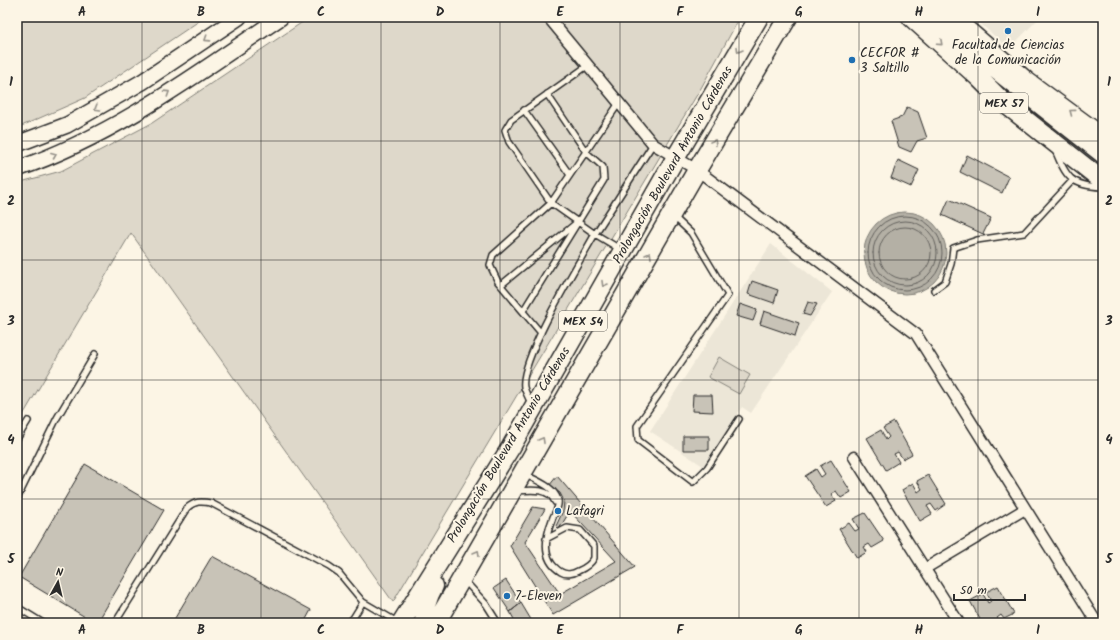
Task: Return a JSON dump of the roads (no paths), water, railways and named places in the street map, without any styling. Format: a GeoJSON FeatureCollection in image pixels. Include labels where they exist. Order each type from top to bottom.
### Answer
{"type":"FeatureCollection","features":[{"type":"Feature","properties":{"kind":"highway","name":"Prolongación Boulevard Antonio Cárdenas"},"geometry":{"type":"LineString","coordinates":[[400,623],[482,494],[533,409],[676,157],[759,17]]}},
{"type":"Feature","properties":{"kind":"highway","name":"Prolongación Boulevard Antonio Cárdenas"},"geometry":{"type":"LineString","coordinates":[[436,623],[697,170],[788,17]]}},
{"type":"Feature","properties":{"kind":"highway"},"geometry":{"type":"LineString","coordinates":[[776,36],[798,17]]}},
{"type":"Feature","properties":{"kind":"highway","name":"MEX 57"},"geometry":{"type":"LineString","coordinates":[[910,17],[978,77],[1003,102],[1103,181]]}},
{"type":"Feature","properties":{"kind":"highway","name":"MEX 57"},"geometry":{"type":"LineString","coordinates":[[936,17],[976,54],[1054,117],[1103,154]]}},
{"type":"Feature","properties":{"kind":"highway"},"geometry":{"type":"LineString","coordinates":[[978,77],[992,81],[1103,170]]}},
{"type":"Feature","properties":{"kind":"highway"},"geometry":{"type":"LineString","coordinates":[[424,623],[424,611],[428,598],[474,521],[482,494]]}},
{"type":"Feature","properties":{"kind":"main road"},"geometry":{"type":"LineString","coordinates":[[17,144],[67,125],[142,82],[240,17]]}},
{"type":"Feature","properties":{"kind":"main road"},"geometry":{"type":"LineString","coordinates":[[17,169],[77,146],[105,131],[158,99],[281,17]]}},
{"type":"Feature","properties":{"kind":"street"},"geometry":{"type":"LineString","coordinates":[[548,17],[653,144],[697,170],[916,334],[1097,623]]}},
{"type":"Feature","properties":{"kind":"street"},"geometry":{"type":"LineString","coordinates":[[955,17],[1028,79],[1103,135]]}},
{"type":"Feature","properties":{"kind":"street"},"geometry":{"type":"LineString","coordinates":[[854,457],[926,568],[959,623]]}},
{"type":"Feature","properties":{"kind":"street"},"geometry":{"type":"LineString","coordinates":[[926,568],[1025,509]]}},
{"type":"Feature","properties":{"kind":"lane"},"geometry":{"type":"LineString","coordinates":[[587,66],[511,120],[505,130],[509,142],[551,203],[579,221],[595,234],[623,251]]}},
{"type":"Feature","properties":{"kind":"lane"},"geometry":{"type":"LineString","coordinates":[[523,311],[604,180],[603,167],[586,152],[547,94]]}},
{"type":"Feature","properties":{"kind":"lane"},"geometry":{"type":"LineString","coordinates":[[541,332],[501,285],[490,265],[493,255],[551,203],[619,103]]}},
{"type":"Feature","properties":{"kind":"lane"},"geometry":{"type":"LineString","coordinates":[[524,110],[570,175]]}},
{"type":"Feature","properties":{"kind":"lane"},"geometry":{"type":"LineString","coordinates":[[1047,138],[1064,170],[1072,181],[1085,186],[1103,187]]}},
{"type":"Feature","properties":{"kind":"lane"},"geometry":{"type":"LineString","coordinates":[[533,409],[524,386],[529,359],[541,332],[595,234],[653,144]]}},
{"type":"Feature","properties":{"kind":"lane"},"geometry":{"type":"LineString","coordinates":[[934,290],[945,282],[951,264],[953,248],[978,240],[1024,233],[1072,181]]}},
{"type":"Feature","properties":{"kind":"lane"},"geometry":{"type":"LineString","coordinates":[[672,215],[692,233],[728,295],[637,426],[638,440],[693,482],[707,468],[739,419]]}},
{"type":"Feature","properties":{"kind":"lane"},"geometry":{"type":"LineString","coordinates":[[501,285],[579,221]]}},
{"type":"Feature","properties":{"kind":"lane"},"geometry":{"type":"LineString","coordinates":[[17,499],[57,418],[95,354]]}},
{"type":"Feature","properties":{"kind":"lane"},"geometry":{"type":"LineString","coordinates":[[17,439],[28,421]]}},
{"type":"Feature","properties":{"kind":"lane"},"geometry":{"type":"LineString","coordinates":[[522,474],[552,490],[558,501],[546,539],[545,546],[548,556],[555,567],[563,573],[575,573],[590,564],[594,558],[594,546],[580,530],[567,528],[546,539]]}},
{"type":"Feature","properties":{"kind":"lane"},"geometry":{"type":"LineString","coordinates":[[512,491],[545,492],[554,500],[556,511]]}},
{"type":"Feature","properties":{"kind":"lane"},"geometry":{"type":"LineString","coordinates":[[116,623],[187,508],[192,503],[198,502],[211,503],[329,566],[340,573],[363,602],[400,623]]}},
{"type":"Feature","properties":{"kind":"lane"},"geometry":{"type":"LineString","coordinates":[[462,578],[486,604],[498,623]]}},
{"type":"Feature","properties":{"kind":"lane"},"geometry":{"type":"LineString","coordinates":[[358,623],[351,621],[363,602]]}},
{"type":"Feature","properties":{"kind":"lane"},"geometry":{"type":"LineString","coordinates":[[17,607],[44,623]]}},
{"type":"Feature","properties":{"kind":"water"},"geometry":{"type":"Polygon","coordinates":[[[905,212],[921,215],[934,224],[943,237],[946,253],[943,269],[934,282],[921,291],[905,294],[889,291],[876,282],[867,269],[864,253],[867,237],[876,224],[889,215],[905,212]]]}},
{"type":"Feature","properties":{"kind":"place","name":"Facultad de Ciencias de la Comunicación"},"geometry":{"type":"Point","coordinates":[1008,31]}},
{"type":"Feature","properties":{"kind":"place","name":"CECFOR # 3 Saltillo"},"geometry":{"type":"Point","coordinates":[852,60]}},
{"type":"Feature","properties":{"kind":"place","name":"Lafagri"},"geometry":{"type":"Point","coordinates":[558,511]}},
{"type":"Feature","properties":{"kind":"place","name":"7-Eleven"},"geometry":{"type":"Point","coordinates":[507,596]}}]}
